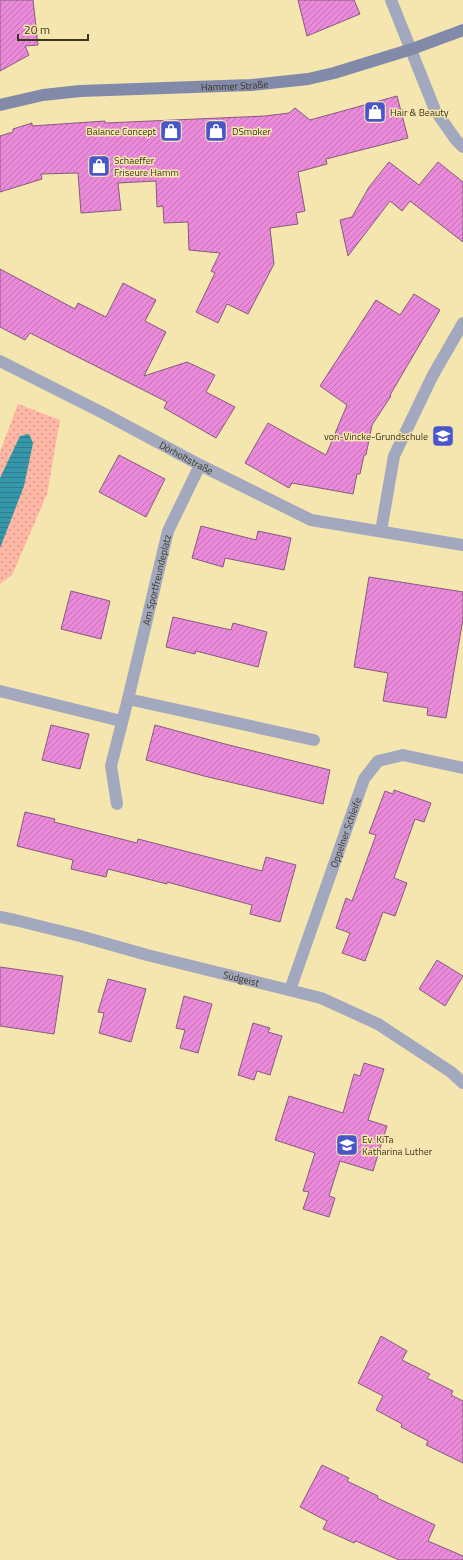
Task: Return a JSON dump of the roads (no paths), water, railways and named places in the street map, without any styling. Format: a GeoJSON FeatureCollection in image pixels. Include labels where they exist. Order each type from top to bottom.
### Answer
{"type":"FeatureCollection","features":[{"type":"Feature","properties":{"kind":"main road","name":"Hammer Straße"},"geometry":{"type":"LineString","coordinates":[[0,105],[43,95],[80,91],[251,85],[308,79],[334,73],[412,50],[463,30]]}},
{"type":"Feature","properties":{"kind":"street"},"geometry":{"type":"LineString","coordinates":[[391,0],[435,110],[456,140],[463,146]]}},
{"type":"Feature","properties":{"kind":"street"},"geometry":{"type":"LineString","coordinates":[[381,532],[394,456],[433,375],[463,323]]}},
{"type":"Feature","properties":{"kind":"street","name":"Dörholtstraße"},"geometry":{"type":"LineString","coordinates":[[0,361],[103,413],[200,465],[311,520],[463,545]]}},
{"type":"Feature","properties":{"kind":"street","name":"Am Sportfreundeplatz"},"geometry":{"type":"LineString","coordinates":[[117,804],[111,766],[168,531],[200,465]]}},
{"type":"Feature","properties":{"kind":"street"},"geometry":{"type":"LineString","coordinates":[[0,691],[122,721]]}},
{"type":"Feature","properties":{"kind":"street"},"geometry":{"type":"LineString","coordinates":[[128,699],[314,740]]}},
{"type":"Feature","properties":{"kind":"street","name":"Oppelner Schleife"},"geometry":{"type":"LineString","coordinates":[[290,990],[364,779],[378,760],[403,755],[463,768]]}},
{"type":"Feature","properties":{"kind":"street","name":"Südgeist"},"geometry":{"type":"LineString","coordinates":[[0,917],[321,998],[378,1024],[450,1072],[463,1083]]}},
{"type":"Feature","properties":{"kind":"water"},"geometry":{"type":"Polygon","coordinates":[[[29,434],[33,443],[24,486],[0,548],[0,478],[20,436],[29,434]]]}},
{"type":"Feature","properties":{"kind":"place","name":"Hair & Beauty"},"geometry":{"type":"Point","coordinates":[375,112]}},
{"type":"Feature","properties":{"kind":"place","name":"Balance Concept"},"geometry":{"type":"Point","coordinates":[171,131]}},
{"type":"Feature","properties":{"kind":"place","name":"DSmoker"},"geometry":{"type":"Point","coordinates":[216,131]}},
{"type":"Feature","properties":{"kind":"place","name":"Schaeffer Friseure Hamm"},"geometry":{"type":"Point","coordinates":[99,166]}},
{"type":"Feature","properties":{"kind":"place","name":"von-Vincke-Grundschule"},"geometry":{"type":"Point","coordinates":[443,436]}},
{"type":"Feature","properties":{"kind":"place","name":"Ev. KiTa Katharina Luther"},"geometry":{"type":"Point","coordinates":[347,1145]}}]}
